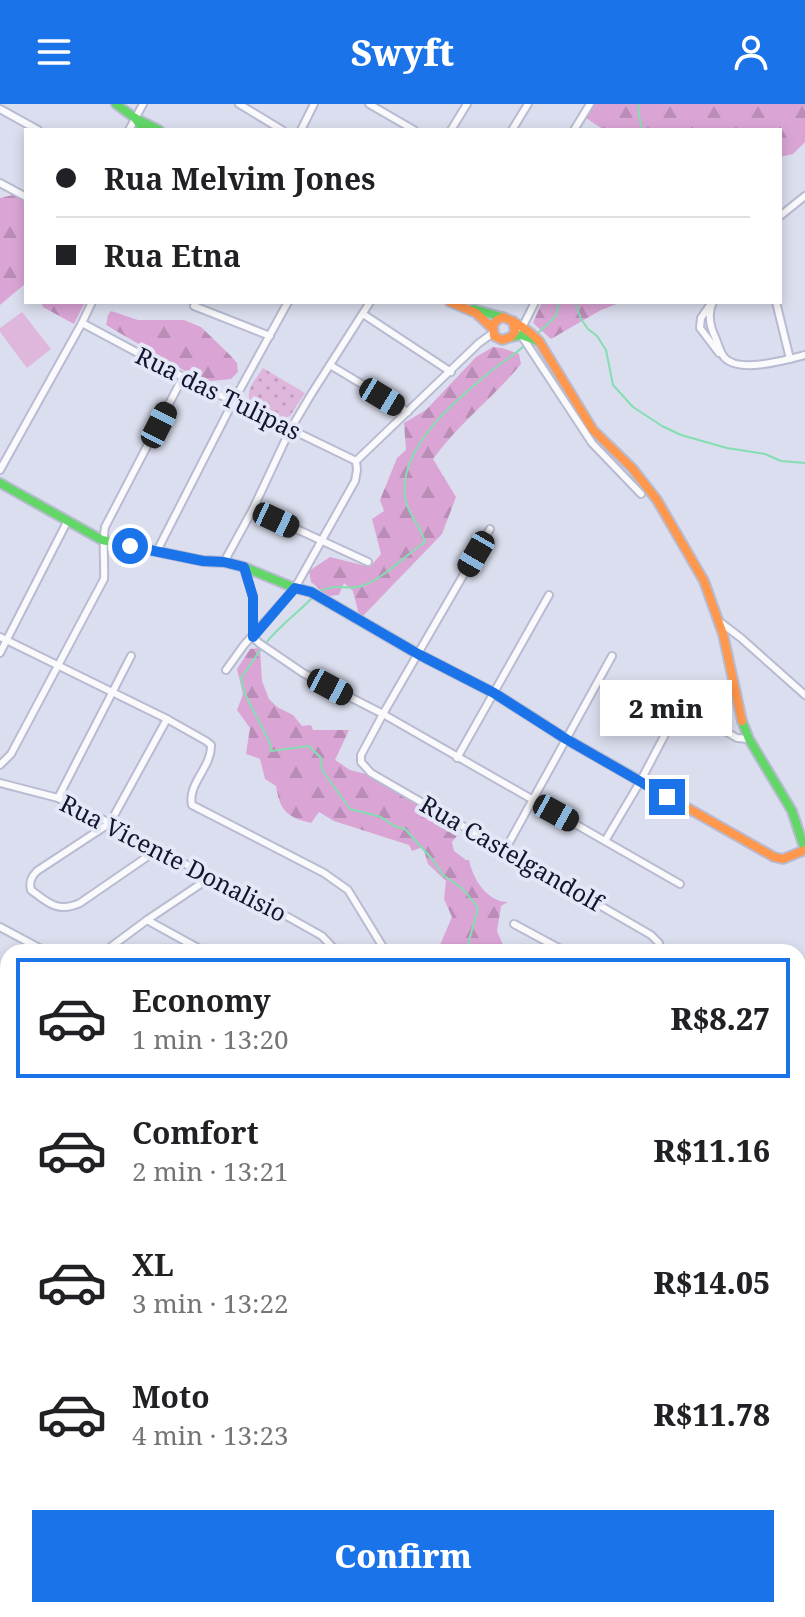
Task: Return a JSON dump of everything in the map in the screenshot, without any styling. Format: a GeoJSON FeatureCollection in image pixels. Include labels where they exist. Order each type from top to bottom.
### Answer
{"type":"FeatureCollection","features":[{"type":"Feature","properties":{"kind":"main road"},"geometry":{"type":"LineString","coordinates":[[116,104],[156,128]]}},
{"type":"Feature","properties":{"kind":"main road"},"geometry":{"type":"LineString","coordinates":[[135,118],[142,128]]}},
{"type":"Feature","properties":{"kind":"main road"},"geometry":{"type":"LineString","coordinates":[[456,304],[476,313],[502,340],[528,336]]}},
{"type":"Feature","properties":{"kind":"main road"},"geometry":{"type":"LineString","coordinates":[[0,483],[102,540],[203,561],[224,562],[311,592],[418,654],[494,693],[566,739],[774,857],[783,859],[805,850],[792,811],[749,739],[740,717],[719,622],[696,565],[657,500],[632,468],[593,430],[528,336],[513,321],[464,307]]}},
{"type":"Feature","properties":{"kind":"main road"},"geometry":{"type":"LineString","coordinates":[[493,331],[497,320],[503,317]]}},
{"type":"Feature","properties":{"kind":"main road"},"geometry":{"type":"LineString","coordinates":[[513,321],[515,328],[528,336]]}},
{"type":"Feature","properties":{"kind":"street"},"geometry":{"type":"LineString","coordinates":[[130,128],[143,104]]}},
{"type":"Feature","properties":{"kind":"street"},"geometry":{"type":"LineString","coordinates":[[239,104],[279,128]]}},
{"type":"Feature","properties":{"kind":"street"},"geometry":{"type":"LineString","coordinates":[[302,128],[314,104]]}},
{"type":"Feature","properties":{"kind":"street"},"geometry":{"type":"LineString","coordinates":[[452,128],[467,104]]}},
{"type":"Feature","properties":{"kind":"street"},"geometry":{"type":"LineString","coordinates":[[513,128],[528,104]]}},
{"type":"Feature","properties":{"kind":"street"},"geometry":{"type":"LineString","coordinates":[[575,128],[589,104]]}},
{"type":"Feature","properties":{"kind":"street"},"geometry":{"type":"LineString","coordinates":[[371,105],[411,128]]}},
{"type":"Feature","properties":{"kind":"street"},"geometry":{"type":"LineString","coordinates":[[0,109],[34,128]]}},
{"type":"Feature","properties":{"kind":"street"},"geometry":{"type":"LineString","coordinates":[[0,183],[24,196]]}},
{"type":"Feature","properties":{"kind":"street"},"geometry":{"type":"LineString","coordinates":[[782,214],[805,196]]}},
{"type":"Feature","properties":{"kind":"street"},"geometry":{"type":"LineString","coordinates":[[0,470],[91,304]]}},
{"type":"Feature","properties":{"kind":"street"},"geometry":{"type":"LineString","coordinates":[[157,551],[287,304]]}},
{"type":"Feature","properties":{"kind":"street"},"geometry":{"type":"LineString","coordinates":[[224,562],[290,430],[369,304]]}},
{"type":"Feature","properties":{"kind":"street"},"geometry":{"type":"LineString","coordinates":[[535,304],[528,336],[536,356],[592,443],[641,494]]}},
{"type":"Feature","properties":{"kind":"street"},"geometry":{"type":"LineString","coordinates":[[712,304],[701,318],[700,328],[725,358],[736,364],[752,365],[805,355]]}},
{"type":"Feature","properties":{"kind":"street"},"geometry":{"type":"LineString","coordinates":[[776,304],[790,359]]}},
{"type":"Feature","properties":{"kind":"street"},"geometry":{"type":"LineString","coordinates":[[194,306],[270,336]]}},
{"type":"Feature","properties":{"kind":"street"},"geometry":{"type":"LineString","coordinates":[[363,314],[451,372]]}},
{"type":"Feature","properties":{"kind":"street","name":"Rua das Tulipas"},"geometry":{"type":"LineString","coordinates":[[82,323],[183,377],[356,461]]}},
{"type":"Feature","properties":{"kind":"street"},"geometry":{"type":"LineString","coordinates":[[226,670],[295,588],[355,481],[356,461],[493,331]]}},
{"type":"Feature","properties":{"kind":"street"},"geometry":{"type":"LineString","coordinates":[[528,336],[536,356]]}},
{"type":"Feature","properties":{"kind":"street"},"geometry":{"type":"LineString","coordinates":[[330,365],[408,412]]}},
{"type":"Feature","properties":{"kind":"street"},"geometry":{"type":"LineString","coordinates":[[0,765],[11,754],[104,579],[102,540],[105,527],[183,377]]}},
{"type":"Feature","properties":{"kind":"street"},"geometry":{"type":"LineString","coordinates":[[253,509],[368,562]]}},
{"type":"Feature","properties":{"kind":"street"},"geometry":{"type":"LineString","coordinates":[[0,653],[4,638],[67,522]]}},
{"type":"Feature","properties":{"kind":"street"},"geometry":{"type":"LineString","coordinates":[[383,714],[490,529]]}},
{"type":"Feature","properties":{"kind":"street"},"geometry":{"type":"LineString","coordinates":[[244,567],[253,597],[253,637],[259,643],[303,673],[383,714],[680,884]]}},
{"type":"Feature","properties":{"kind":"street"},"geometry":{"type":"LineString","coordinates":[[457,758],[549,595]]}},
{"type":"Feature","properties":{"kind":"street"},"geometry":{"type":"LineString","coordinates":[[719,622],[805,695]]}},
{"type":"Feature","properties":{"kind":"street"},"geometry":{"type":"LineString","coordinates":[[4,638],[167,719],[211,745],[211,756],[191,793],[192,805],[343,885],[381,944]]}},
{"type":"Feature","properties":{"kind":"street"},"geometry":{"type":"LineString","coordinates":[[58,798],[131,656]]}},
{"type":"Feature","properties":{"kind":"street"},"geometry":{"type":"LineString","coordinates":[[505,850],[612,656]]}},
{"type":"Feature","properties":{"kind":"street"},"geometry":{"type":"LineString","coordinates":[[654,688],[737,738],[749,739]]}},
{"type":"Feature","properties":{"kind":"street"},"geometry":{"type":"LineString","coordinates":[[605,841],[680,706]]}},
{"type":"Feature","properties":{"kind":"street","name":"Rua Castelgandolf"},"geometry":{"type":"LineString","coordinates":[[383,714],[361,755],[362,764],[371,773],[651,935],[659,944]]}},
{"type":"Feature","properties":{"kind":"street"},"geometry":{"type":"LineString","coordinates":[[157,850],[80,903],[64,909],[31,890],[32,876],[37,871],[110,823],[167,719]]}},
{"type":"Feature","properties":{"kind":"street","name":"Rua Vicente Donalisio"},"geometry":{"type":"LineString","coordinates":[[0,783],[58,798],[110,823],[322,936],[330,944]]}},
{"type":"Feature","properties":{"kind":"street"},"geometry":{"type":"LineString","coordinates":[[115,944],[211,877]]}},
{"type":"Feature","properties":{"kind":"street"},"geometry":{"type":"LineString","coordinates":[[147,920],[190,944]]}},
{"type":"Feature","properties":{"kind":"street"},"geometry":{"type":"LineString","coordinates":[[514,924],[551,944]]}},
{"type":"Feature","properties":{"kind":"street"},"geometry":{"type":"LineString","coordinates":[[0,927],[32,944]]}},
{"type":"Feature","properties":{"kind":"green space"},"geometry":{"type":"Polygon","coordinates":[[[590,104],[805,104],[805,142],[793,154],[782,157],[782,128],[601,128],[583,116],[590,104]]]}},
{"type":"Feature","properties":{"kind":"green space"},"geometry":{"type":"Polygon","coordinates":[[[13,195],[24,201],[24,285],[0,305],[0,198],[13,195]]]}},
{"type":"Feature","properties":{"kind":"green space"},"geometry":{"type":"Polygon","coordinates":[[[42,304],[84,304],[74,324],[42,304]]]}},
{"type":"Feature","properties":{"kind":"green space"},"geometry":{"type":"Polygon","coordinates":[[[541,304],[617,304],[551,339],[533,323],[541,304]]]}},
{"type":"Feature","properties":{"kind":"green space"},"geometry":{"type":"Polygon","coordinates":[[[111,311],[138,320],[184,320],[201,327],[237,363],[238,372],[231,379],[211,381],[185,371],[106,325],[111,311]]]}},
{"type":"Feature","properties":{"kind":"green space"},"geometry":{"type":"Polygon","coordinates":[[[493,347],[519,354],[521,364],[433,459],[456,497],[442,534],[362,617],[353,591],[344,583],[339,595],[328,596],[311,582],[309,571],[330,557],[370,567],[381,554],[372,519],[384,511],[380,500],[397,458],[406,450],[404,423],[426,410],[476,357],[493,347]]]}},
{"type":"Feature","properties":{"kind":"green space"},"geometry":{"type":"Polygon","coordinates":[[[260,648],[262,681],[269,699],[277,707],[293,715],[302,726],[311,725],[313,730],[349,730],[335,760],[350,770],[386,779],[432,806],[457,836],[452,842],[454,851],[469,860],[482,888],[494,898],[508,902],[501,906],[497,931],[503,944],[440,944],[452,917],[444,899],[446,881],[428,864],[423,847],[412,851],[409,845],[334,821],[319,812],[311,823],[286,812],[276,786],[265,779],[260,759],[246,754],[250,728],[237,710],[243,694],[237,669],[250,649],[260,648]]]}},
{"type":"Feature","properties":{"kind":"shaded area"},"geometry":{"type":"Polygon","coordinates":[[[22,312],[51,349],[27,368],[0,332],[0,328],[22,312]]]}},
{"type":"Feature","properties":{"kind":"shaded area"},"geometry":{"type":"Polygon","coordinates":[[[263,368],[305,393],[290,416],[283,419],[250,403],[250,389],[263,368]]]}},
{"type":"Feature","properties":{"kind":"waterway"},"geometry":{"type":"LineString","coordinates":[[639,104],[642,128]]}},
{"type":"Feature","properties":{"kind":"waterway"},"geometry":{"type":"LineString","coordinates":[[536,335],[556,316],[559,304]]}},
{"type":"Feature","properties":{"kind":"waterway"},"geometry":{"type":"LineString","coordinates":[[576,304],[581,319],[606,350],[613,385],[633,407],[681,435],[727,448],[765,454],[781,461],[805,463]]}},
{"type":"Feature","properties":{"kind":"waterway"},"geometry":{"type":"LineString","coordinates":[[319,592],[371,582],[425,542],[405,497],[405,478],[411,459],[421,441],[449,408],[525,345]]}},
{"type":"Feature","properties":{"kind":"waterway"},"geometry":{"type":"LineString","coordinates":[[265,644],[314,596]]}},
{"type":"Feature","properties":{"kind":"waterway"},"geometry":{"type":"LineString","coordinates":[[261,649],[241,678],[271,751],[309,746],[321,758],[322,770],[350,809],[381,817],[405,829],[443,875],[463,889],[478,908],[468,944]]}},
{"type":"Feature","properties":{"kind":"traffic: fast"},"geometry":{"type":"LineString","coordinates":[[116,104],[142,128]]}},
{"type":"Feature","properties":{"kind":"traffic: fast"},"geometry":{"type":"LineString","coordinates":[[135,118],[155,128]]}},
{"type":"Feature","properties":{"kind":"traffic: fast"},"geometry":{"type":"LineString","coordinates":[[473,309],[502,317]]}},
{"type":"Feature","properties":{"kind":"traffic: fast"},"geometry":{"type":"LineString","coordinates":[[511,337],[521,335],[538,341]]}},
{"type":"Feature","properties":{"kind":"traffic: fast"},"geometry":{"type":"LineString","coordinates":[[0,483],[102,540],[203,561],[224,562],[311,592],[535,719]]}},
{"type":"Feature","properties":{"kind":"traffic: fast"},"geometry":{"type":"LineString","coordinates":[[742,721],[749,739],[792,811],[805,850]]}},
{"type":"Feature","properties":{"kind":"traffic: slow"},"geometry":{"type":"LineString","coordinates":[[455,304],[476,313],[492,328]]}},
{"type":"Feature","properties":{"kind":"traffic: slow"},"geometry":{"type":"LineString","coordinates":[[513,321],[515,332],[511,337],[502,340],[494,336],[493,325],[503,317],[513,322],[518,324],[539,341],[593,430],[632,468],[657,500],[704,581],[723,634],[742,721]]}},
{"type":"Feature","properties":{"kind":"traffic: slow"},"geometry":{"type":"LineString","coordinates":[[535,719],[774,857],[783,859],[805,850]]}},
{"type":"Feature","properties":{"kind":"route"},"geometry":{"type":"LineString","coordinates":[[130,546],[244,567],[253,597],[253,637],[295,588],[311,592],[418,654],[494,693],[667,797]]}}]}
